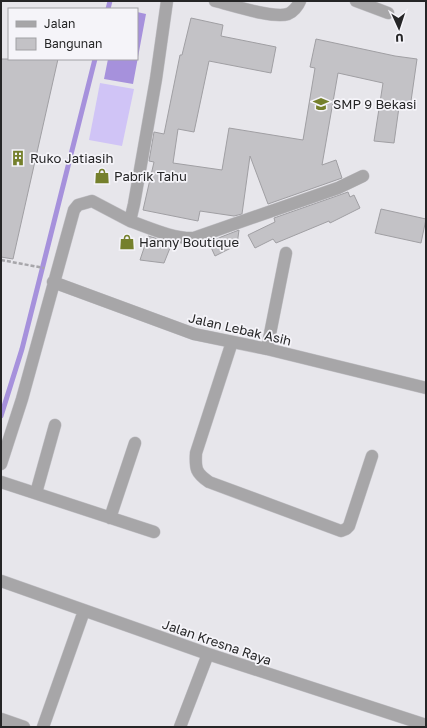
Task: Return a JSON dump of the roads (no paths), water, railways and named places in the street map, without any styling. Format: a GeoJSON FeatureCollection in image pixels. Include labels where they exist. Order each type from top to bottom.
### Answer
{"type":"FeatureCollection","features":[{"type":"Feature","properties":{"kind":"street"},"geometry":{"type":"LineString","coordinates":[[130,221],[156,79],[167,1]]}},
{"type":"Feature","properties":{"kind":"street"},"geometry":{"type":"LineString","coordinates":[[215,1],[275,16],[288,14],[298,7],[300,1]]}},
{"type":"Feature","properties":{"kind":"street"},"geometry":{"type":"LineString","coordinates":[[356,1],[388,13]]}},
{"type":"Feature","properties":{"kind":"street"},"geometry":{"type":"LineString","coordinates":[[1,464],[22,399],[74,210],[78,205],[92,201],[130,221],[185,239],[194,238],[338,188],[363,176]]}},
{"type":"Feature","properties":{"kind":"street"},"geometry":{"type":"LineString","coordinates":[[267,349],[286,253]]}},
{"type":"Feature","properties":{"kind":"street","name":"Jalan Lebak Asih"},"geometry":{"type":"LineString","coordinates":[[53,282],[194,334],[267,349],[426,388]]}},
{"type":"Feature","properties":{"kind":"street"},"geometry":{"type":"LineString","coordinates":[[232,342],[196,453],[196,468],[199,476],[209,482],[341,531],[349,526],[372,456]]}},
{"type":"Feature","properties":{"kind":"street"},"geometry":{"type":"LineString","coordinates":[[36,493],[55,425]]}},
{"type":"Feature","properties":{"kind":"street"},"geometry":{"type":"LineString","coordinates":[[110,518],[135,443]]}},
{"type":"Feature","properties":{"kind":"street"},"geometry":{"type":"LineString","coordinates":[[1,482],[154,532]]}},
{"type":"Feature","properties":{"kind":"street","name":"Jalan Kresna Raya"},"geometry":{"type":"LineString","coordinates":[[1,581],[208,654],[426,725]]}},
{"type":"Feature","properties":{"kind":"street"},"geometry":{"type":"LineString","coordinates":[[43,727],[84,611]]}},
{"type":"Feature","properties":{"kind":"street"},"geometry":{"type":"LineString","coordinates":[[180,727],[208,654]]}},
{"type":"Feature","properties":{"kind":"street"},"geometry":{"type":"LineString","coordinates":[[1,719],[24,727]]}},
{"type":"Feature","properties":{"kind":"waterway"},"geometry":{"type":"LineString","coordinates":[[108,8],[110,1]]}},
{"type":"Feature","properties":{"kind":"waterway"},"geometry":{"type":"LineString","coordinates":[[1,416],[22,349],[95,60]]}},
{"type":"Feature","properties":{"kind":"place","name":"SMP 9 Bekasi"},"geometry":{"type":"Point","coordinates":[321,104]}},
{"type":"Feature","properties":{"kind":"place","name":"Ruko Jatiasih"},"geometry":{"type":"Point","coordinates":[18,158]}},
{"type":"Feature","properties":{"kind":"place","name":"Pabrik Tahu"},"geometry":{"type":"Point","coordinates":[102,176]}},
{"type":"Feature","properties":{"kind":"place","name":"Hanny Boutique"},"geometry":{"type":"Point","coordinates":[127,242]}}]}
